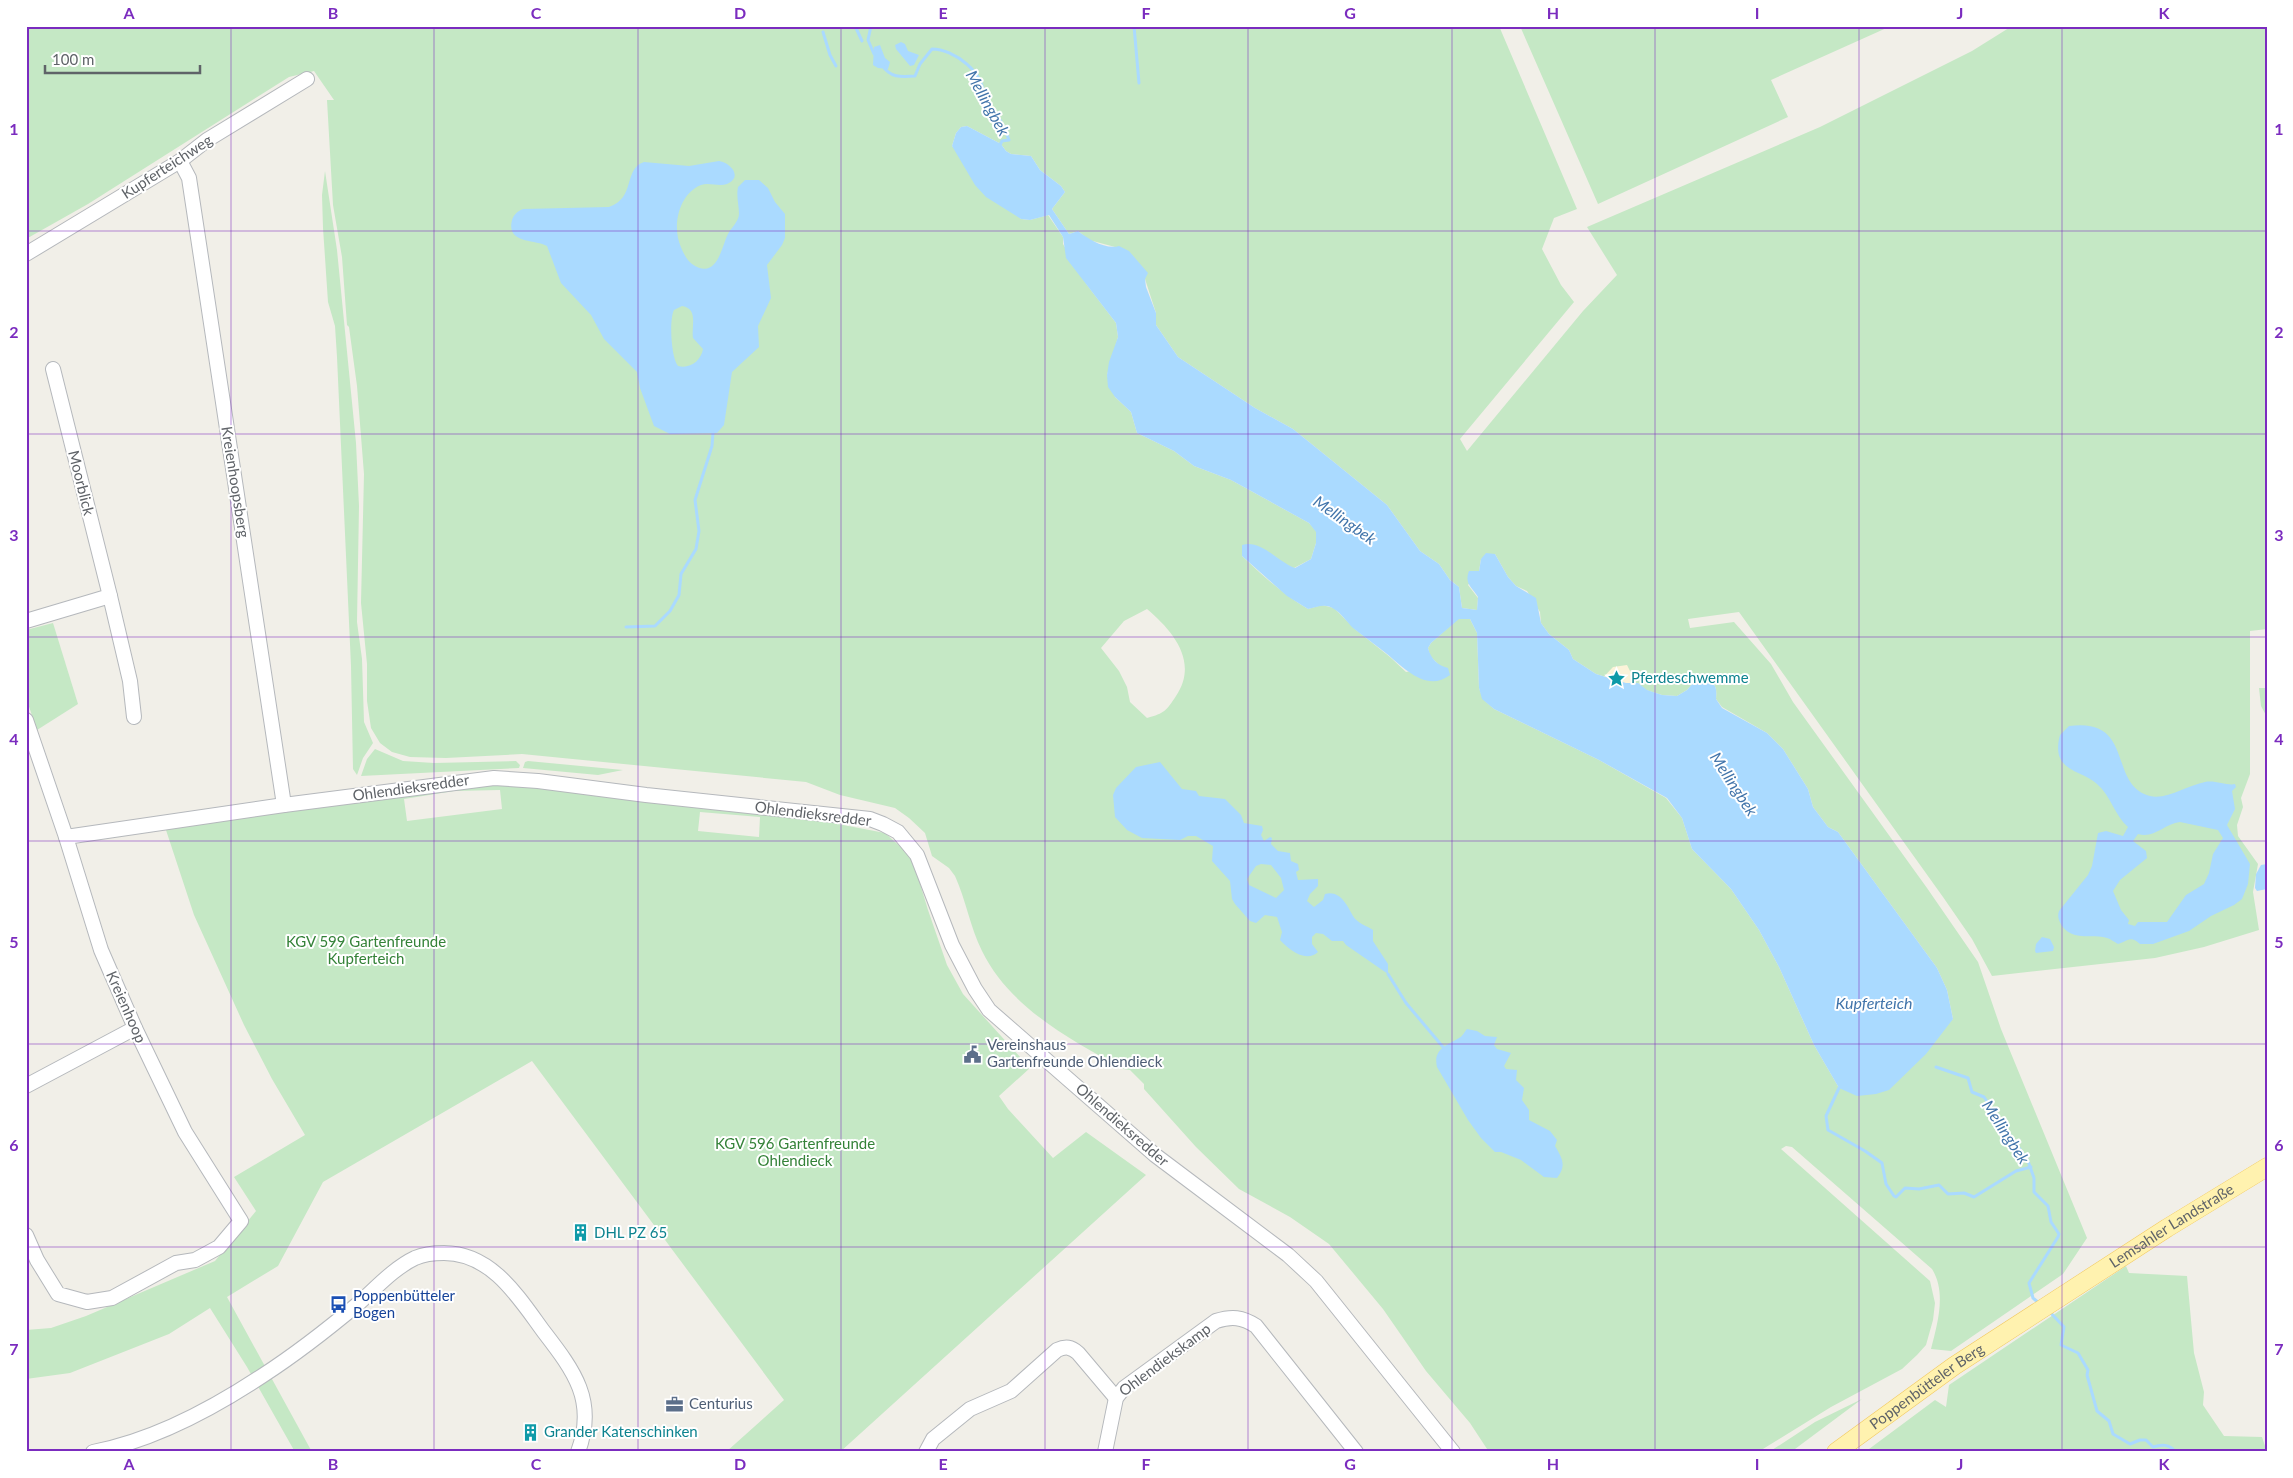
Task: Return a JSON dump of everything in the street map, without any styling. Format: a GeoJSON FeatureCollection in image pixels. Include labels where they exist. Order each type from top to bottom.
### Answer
{"type":"FeatureCollection","features":[{"type":"Feature","properties":{"kind":"main road","name":"Lemsahler Landstraße"},"geometry":{"type":"LineString","coordinates":[[2022,1323],[2077,1286],[2267,1167]]}},
{"type":"Feature","properties":{"kind":"main road","name":"Poppenbütteler Berg"},"geometry":{"type":"LineString","coordinates":[[1836,1452],[1946,1372],[2022,1323]]}},
{"type":"Feature","properties":{"kind":"street","name":"Kupferteichweg"},"geometry":{"type":"LineString","coordinates":[[26,254],[180,161],[207,140],[307,79]]}},
{"type":"Feature","properties":{"kind":"street","name":"Kreienhoopsberg"},"geometry":{"type":"LineString","coordinates":[[180,161],[189,178],[284,805]]}},
{"type":"Feature","properties":{"kind":"street","name":"Moorblick"},"geometry":{"type":"LineString","coordinates":[[53,370],[130,681],[134,717]]}},
{"type":"Feature","properties":{"kind":"street"},"geometry":{"type":"LineString","coordinates":[[26,621],[110,596]]}},
{"type":"Feature","properties":{"kind":"street","name":"Kreienhoop"},"geometry":{"type":"LineString","coordinates":[[26,720],[66,837],[101,950],[135,1028],[185,1132],[241,1221],[219,1246],[195,1260],[176,1263],[112,1298],[88,1302],[77,1301],[58,1294],[37,1260],[26,1235]]}},
{"type":"Feature","properties":{"kind":"street","name":"Ohlendieksredder"},"geometry":{"type":"LineString","coordinates":[[66,837],[284,805],[494,778],[538,781],[646,795],[811,812],[870,819],[884,824],[898,832],[918,856],[952,945],[975,989],[989,1010],[1155,1155],[1288,1255],[1316,1281],[1453,1452]]}},
{"type":"Feature","properties":{"kind":"street"},"geometry":{"type":"LineString","coordinates":[[26,1086],[135,1028]]}},
{"type":"Feature","properties":{"kind":"street"},"geometry":{"type":"LineString","coordinates":[[93,1452],[146,1436],[218,1402],[262,1376],[326,1330],[400,1267],[415,1258],[429,1254],[446,1253],[469,1257],[499,1275],[568,1365],[582,1393],[586,1410],[586,1424],[578,1452]]}},
{"type":"Feature","properties":{"kind":"street","name":"Ohlendiekskamp"},"geometry":{"type":"LineString","coordinates":[[1105,1452],[1116,1398],[1124,1388],[1216,1321],[1236,1317],[1256,1326],[1356,1452]]}},
{"type":"Feature","properties":{"kind":"street"},"geometry":{"type":"LineString","coordinates":[[926,1452],[933,1439],[970,1409],[1011,1391],[1057,1350],[1065,1347],[1072,1348],[1078,1353],[1116,1398]]}},
{"type":"Feature","properties":{"kind":"green space"},"geometry":{"type":"Polygon","coordinates":[[[26,26],[1499,26],[1577,209],[1554,218],[1542,249],[1561,285],[1574,302],[1460,439],[1467,451],[1583,311],[1617,275],[1587,227],[1820,127],[1972,51],[2012,26],[2267,26],[2267,629],[2250,631],[2250,774],[2241,798],[2243,807],[2237,825],[2238,836],[2258,864],[2253,892],[2259,930],[2204,947],[2155,958],[1992,976],[1972,939],[1943,897],[1739,612],[1688,619],[1690,628],[1734,622],[1771,664],[1793,702],[1978,962],[2001,1029],[2087,1238],[2063,1274],[1951,1351],[1931,1349],[1938,1319],[1940,1299],[1937,1278],[1932,1269],[1792,1147],[1786,1146],[1781,1149],[1930,1281],[1935,1303],[1933,1320],[1926,1345],[1917,1355],[1902,1369],[1831,1407],[1758,1452],[1489,1452],[1470,1423],[1426,1371],[1383,1309],[1329,1244],[1290,1217],[1239,1189],[1196,1147],[1144,1089],[1144,1084],[1130,1070],[1123,1069],[1062,1034],[1008,989],[982,951],[955,876],[949,868],[932,856],[925,833],[895,808],[840,795],[806,782],[522,754],[446,758],[410,757],[392,752],[380,743],[371,728],[367,701],[367,664],[361,603],[364,474],[357,386],[349,327],[347,325],[342,257],[333,205],[327,100],[334,100],[314,71],[289,77],[88,204],[26,239],[26,26]],[[967,126],[961,127],[956,133],[952,146],[1021,219],[1030,220],[1048,215],[1063,237],[1063,244],[1087,285],[1116,323],[1118,337],[1107,375],[1115,397],[1131,412],[1137,433],[1174,451],[1194,466],[1231,480],[1309,523],[1317,532],[1311,559],[1294,568],[1284,564],[1273,555],[1242,556],[1258,571],[1308,609],[1322,605],[1334,608],[1356,630],[1406,672],[1440,666],[1430,656],[1428,648],[1431,643],[1459,618],[1470,619],[1477,633],[1479,688],[1483,699],[1494,709],[1599,760],[1666,798],[1682,818],[1692,849],[1731,889],[1759,930],[1779,967],[1814,1045],[1839,1088],[1953,1019],[1947,990],[1937,968],[1838,832],[1828,827],[1813,807],[1808,789],[1783,749],[1767,733],[1722,707],[1716,699],[1716,688],[1711,682],[1704,679],[1694,682],[1687,690],[1677,696],[1662,695],[1646,690],[1638,683],[1626,683],[1596,674],[1573,659],[1569,650],[1549,634],[1541,623],[1540,612],[1527,591],[1516,586],[1508,577],[1495,554],[1481,559],[1479,571],[1468,585],[1478,598],[1477,610],[1462,608],[1459,587],[1450,580],[1439,564],[1420,551],[1387,505],[1293,429],[1255,408],[1178,357],[1156,325],[1156,313],[1145,279],[1115,247],[1089,240],[1078,231],[1069,234],[1052,209],[1065,192],[1061,186],[1040,170],[1031,156],[1011,154],[1001,144],[967,126]],[[1147,609],[1124,621],[1101,648],[1119,671],[1127,687],[1130,702],[1147,718],[1158,715],[1170,705],[1182,683],[1185,671],[1184,659],[1174,637],[1147,609]]]}},
{"type":"Feature","properties":{"kind":"green space"},"geometry":{"type":"Polygon","coordinates":[[[1520,26],[1891,26],[1771,80],[1788,117],[1598,204],[1520,26]]]}},
{"type":"Feature","properties":{"kind":"green space"},"geometry":{"type":"Polygon","coordinates":[[[325,171],[337,250],[356,443],[359,506],[357,622],[362,659],[364,722],[373,743],[363,758],[357,775],[353,769],[351,666],[337,357],[335,326],[328,302],[323,228],[322,195],[325,171]]]}},
{"type":"Feature","properties":{"kind":"green space"},"geometry":{"type":"Polygon","coordinates":[[[53,623],[78,704],[37,730],[26,698],[26,630],[53,623]]]}},
{"type":"Feature","properties":{"kind":"green space"},"geometry":{"type":"Polygon","coordinates":[[[2259,688],[2267,688],[2267,717],[2261,706],[2259,688]]]}},
{"type":"Feature","properties":{"kind":"green space"},"geometry":{"type":"Polygon","coordinates":[[[375,749],[403,761],[434,763],[516,761],[520,765],[519,768],[361,776],[367,759],[375,749]]]}},
{"type":"Feature","properties":{"kind":"green space"},"geometry":{"type":"Polygon","coordinates":[[[525,762],[623,770],[598,775],[523,768],[525,762]]]}},
{"type":"Feature","properties":{"kind":"green space"},"geometry":{"type":"Polygon","coordinates":[[[477,783],[527,785],[817,820],[885,833],[912,857],[947,965],[963,994],[1030,1068],[999,1096],[1008,1109],[1053,1158],[1086,1132],[1146,1175],[840,1452],[726,1452],[784,1400],[532,1061],[323,1182],[278,1266],[227,1297],[312,1452],[295,1452],[247,1367],[210,1308],[169,1334],[70,1373],[26,1379],[26,1330],[51,1328],[86,1316],[215,1261],[256,1211],[234,1177],[305,1135],[272,1079],[244,1025],[194,915],[165,827],[477,783]],[[500,790],[454,791],[404,799],[407,821],[502,809],[500,790]],[[700,812],[698,831],[759,837],[760,817],[700,812]]]}},
{"type":"Feature","properties":{"kind":"green space"},"geometry":{"type":"Polygon","coordinates":[[[2126,1266],[2129,1273],[2187,1276],[2194,1353],[2204,1392],[2203,1405],[2224,1436],[2262,1437],[2267,1452],[1865,1452],[1935,1400],[1946,1407],[1949,1385],[2126,1266]]]}},
{"type":"Feature","properties":{"kind":"green space"},"geometry":{"type":"Polygon","coordinates":[[[1862,1399],[1791,1452],[1769,1452],[1815,1422],[1862,1399]]]}},
{"type":"Feature","properties":{"kind":"sand","name":"Pferdeschwemme"},"geometry":{"type":"Polygon","coordinates":[[[1627,665],[1631,673],[1630,685],[1598,683],[1613,667],[1627,665]]]}},
{"type":"Feature","properties":{"kind":"water"},"geometry":{"type":"Polygon","coordinates":[[[901,42],[905,44],[908,51],[919,55],[914,65],[910,66],[896,49],[895,45],[901,42]]]}},
{"type":"Feature","properties":{"kind":"water"},"geometry":{"type":"Polygon","coordinates":[[[880,45],[885,58],[890,62],[888,69],[878,68],[873,65],[874,47],[880,45]]]}},
{"type":"Feature","properties":{"kind":"water","name":"Kupferteich"},"geometry":{"type":"Polygon","coordinates":[[[967,126],[1001,144],[1011,154],[1031,156],[1040,170],[1061,186],[1065,192],[1052,209],[1069,234],[1078,231],[1097,243],[1114,247],[1119,246],[1129,251],[1148,273],[1145,279],[1146,287],[1156,313],[1156,325],[1178,357],[1255,408],[1293,429],[1387,505],[1420,551],[1439,564],[1450,580],[1459,587],[1462,608],[1477,610],[1478,597],[1469,585],[1467,579],[1469,571],[1479,571],[1481,559],[1486,553],[1495,554],[1508,577],[1516,586],[1536,598],[1541,623],[1549,634],[1569,650],[1573,659],[1596,674],[1626,683],[1638,683],[1647,690],[1662,695],[1677,696],[1687,690],[1694,682],[1704,678],[1715,686],[1716,699],[1722,708],[1767,733],[1783,749],[1808,789],[1813,807],[1828,827],[1838,832],[1937,968],[1947,990],[1953,1019],[1926,1054],[1889,1090],[1876,1094],[1857,1096],[1839,1088],[1814,1045],[1779,967],[1759,930],[1731,889],[1692,849],[1682,818],[1667,798],[1599,760],[1494,709],[1482,699],[1479,688],[1477,633],[1470,619],[1459,619],[1431,643],[1428,648],[1438,663],[1448,668],[1450,675],[1441,680],[1424,680],[1408,672],[1353,628],[1337,611],[1325,606],[1308,609],[1287,596],[1242,556],[1242,545],[1256,545],[1295,568],[1311,559],[1316,543],[1316,532],[1309,523],[1231,480],[1194,466],[1174,451],[1137,433],[1131,412],[1115,397],[1108,387],[1109,362],[1118,337],[1116,323],[1066,258],[1063,237],[1049,215],[1030,220],[1021,219],[986,197],[975,185],[952,146],[956,133],[961,127],[967,126]]]}},
{"type":"Feature","properties":{"kind":"water"},"geometry":{"type":"Polygon","coordinates":[[[719,161],[728,164],[735,174],[732,181],[727,184],[704,184],[694,189],[688,194],[680,207],[677,223],[678,238],[689,262],[700,268],[707,268],[713,266],[717,261],[728,234],[739,217],[738,187],[745,180],[759,180],[768,188],[775,202],[785,214],[785,238],[767,265],[771,298],[758,326],[759,347],[732,372],[724,425],[717,433],[670,434],[654,426],[640,388],[637,372],[604,339],[591,315],[561,283],[547,246],[517,237],[511,228],[514,216],[523,209],[609,207],[623,197],[633,171],[644,162],[689,166],[719,161]],[[682,306],[674,310],[672,315],[671,338],[674,355],[678,366],[682,367],[694,363],[700,357],[703,349],[693,338],[692,314],[687,308],[682,306]]]}},
{"type":"Feature","properties":{"kind":"water"},"geometry":{"type":"Polygon","coordinates":[[[2069,726],[2090,726],[2104,732],[2113,741],[2129,779],[2137,789],[2150,796],[2163,796],[2205,782],[2235,784],[2236,787],[2232,791],[2235,809],[2227,825],[2250,864],[2248,884],[2242,899],[2189,931],[2153,944],[2140,944],[2131,939],[2118,944],[2107,938],[2077,936],[2067,931],[2059,921],[2059,911],[2088,875],[2092,866],[2098,833],[2106,831],[2123,836],[2128,827],[2097,784],[2063,763],[2058,752],[2060,735],[2069,726]],[[2180,822],[2149,835],[2138,834],[2133,841],[2146,851],[2147,858],[2120,880],[2113,891],[2121,910],[2129,920],[2128,924],[2135,926],[2138,922],[2167,922],[2186,895],[2204,884],[2209,873],[2213,854],[2223,838],[2218,830],[2180,822]]]}},
{"type":"Feature","properties":{"kind":"water"},"geometry":{"type":"Polygon","coordinates":[[[1160,762],[1182,789],[1196,791],[1199,796],[1225,799],[1241,815],[1244,823],[1262,826],[1261,835],[1264,841],[1270,837],[1272,838],[1271,844],[1278,851],[1290,853],[1291,861],[1298,864],[1299,870],[1296,872],[1298,880],[1318,879],[1318,886],[1310,894],[1307,901],[1314,907],[1323,900],[1325,894],[1335,894],[1342,899],[1357,921],[1373,930],[1373,941],[1388,964],[1388,974],[1343,941],[1332,941],[1323,934],[1316,933],[1312,937],[1312,944],[1318,952],[1313,955],[1303,956],[1288,948],[1280,940],[1282,932],[1277,917],[1265,915],[1256,923],[1250,921],[1232,899],[1230,881],[1212,861],[1213,846],[1196,836],[1188,836],[1180,840],[1142,838],[1127,830],[1115,817],[1113,795],[1116,788],[1136,767],[1160,762]],[[1261,864],[1256,866],[1247,879],[1249,885],[1276,898],[1284,890],[1281,878],[1271,865],[1261,864]]]}},
{"type":"Feature","properties":{"kind":"water"},"geometry":{"type":"Polygon","coordinates":[[[2267,864],[2267,889],[2257,891],[2255,888],[2256,874],[2261,865],[2267,864]]]}},
{"type":"Feature","properties":{"kind":"water"},"geometry":{"type":"Polygon","coordinates":[[[2042,937],[2050,939],[2054,947],[2053,951],[2036,953],[2036,944],[2042,937]]]}},
{"type":"Feature","properties":{"kind":"water"},"geometry":{"type":"Polygon","coordinates":[[[1467,1029],[1477,1031],[1485,1036],[1497,1037],[1494,1045],[1497,1049],[1511,1053],[1504,1066],[1506,1069],[1517,1070],[1516,1080],[1524,1088],[1522,1100],[1529,1110],[1529,1120],[1550,1131],[1557,1140],[1555,1146],[1563,1165],[1557,1178],[1544,1177],[1521,1160],[1501,1152],[1495,1152],[1481,1138],[1468,1120],[1437,1067],[1436,1061],[1439,1052],[1460,1037],[1467,1029]]]}},
{"type":"Feature","properties":{"kind":"waterway"},"geometry":{"type":"LineString","coordinates":[[855,26],[862,41]]}},
{"type":"Feature","properties":{"kind":"waterway","name":"Mellingbek"},"geometry":{"type":"LineString","coordinates":[[871,26],[868,40],[874,54]]}},
{"type":"Feature","properties":{"kind":"waterway"},"geometry":{"type":"LineString","coordinates":[[1134,26],[1139,83]]}},
{"type":"Feature","properties":{"kind":"waterway"},"geometry":{"type":"LineString","coordinates":[[823,32],[830,55],[836,66]]}},
{"type":"Feature","properties":{"kind":"waterway","name":"Mellingbek"},"geometry":{"type":"LineString","coordinates":[[882,65],[892,74],[915,76],[920,64],[932,49],[941,50],[959,58],[974,72],[983,89],[983,98],[996,113],[1005,128],[1009,140],[1002,141],[999,147]]}},
{"type":"Feature","properties":{"kind":"waterway"},"geometry":{"type":"LineString","coordinates":[[626,627],[655,626],[670,611],[679,595],[681,574],[696,549],[699,531],[695,500],[712,446],[713,433]]}},
{"type":"Feature","properties":{"kind":"waterway"},"geometry":{"type":"LineString","coordinates":[[1388,974],[1406,1003],[1443,1047]]}},
{"type":"Feature","properties":{"kind":"waterway","name":"Mellingbek"},"geometry":{"type":"LineString","coordinates":[[1936,1067],[1968,1078],[1972,1092],[1984,1097],[2028,1161],[2034,1178],[2034,1192],[2048,1206],[2051,1222],[2059,1234],[2029,1283],[2033,1298],[2040,1304]]}},
{"type":"Feature","properties":{"kind":"waterway"},"geometry":{"type":"LineString","coordinates":[[1839,1088],[1826,1116],[1828,1130],[1882,1163],[1886,1184],[1896,1197],[1905,1188],[1919,1189],[1939,1185],[1948,1194],[1964,1193],[1974,1197],[2016,1171],[2031,1167]]}},
{"type":"Feature","properties":{"kind":"waterway","name":"Mellingbek"},"geometry":{"type":"LineString","coordinates":[[2049,1311],[2064,1327],[2061,1345],[2078,1353],[2088,1370],[2087,1375],[2097,1411],[2109,1421],[2113,1434],[2130,1444],[2146,1440],[2153,1447],[2165,1445],[2171,1447],[2176,1452]]}},
{"type":"Feature","properties":{"kind":"place","name":"Pferdeschwemme"},"geometry":{"type":"Point","coordinates":[1617,678]}},
{"type":"Feature","properties":{"kind":"place","name":"Vereinshaus Gartenfreunde Ohlendieck"},"geometry":{"type":"Point","coordinates":[973,1054]}},
{"type":"Feature","properties":{"kind":"place","name":"DHL PZ 65"},"geometry":{"type":"Point","coordinates":[580,1233]}},
{"type":"Feature","properties":{"kind":"place","name":"Poppenbütteler Bogen"},"geometry":{"type":"Point","coordinates":[339,1305]}},
{"type":"Feature","properties":{"kind":"place","name":"Centurius"},"geometry":{"type":"Point","coordinates":[675,1404]}},
{"type":"Feature","properties":{"kind":"place","name":"Grander Katenschinken"},"geometry":{"type":"Point","coordinates":[530,1432]}},
{"type":"Feature","properties":{"kind":"park label","name":"KGV 599 Gartenfreunde Kupferteich"},"geometry":{"type":"Point","coordinates":[366,950]}},
{"type":"Feature","properties":{"kind":"park label","name":"KGV 596 Gartenfreunde Ohlendieck"},"geometry":{"type":"Point","coordinates":[795,1152]}}]}
